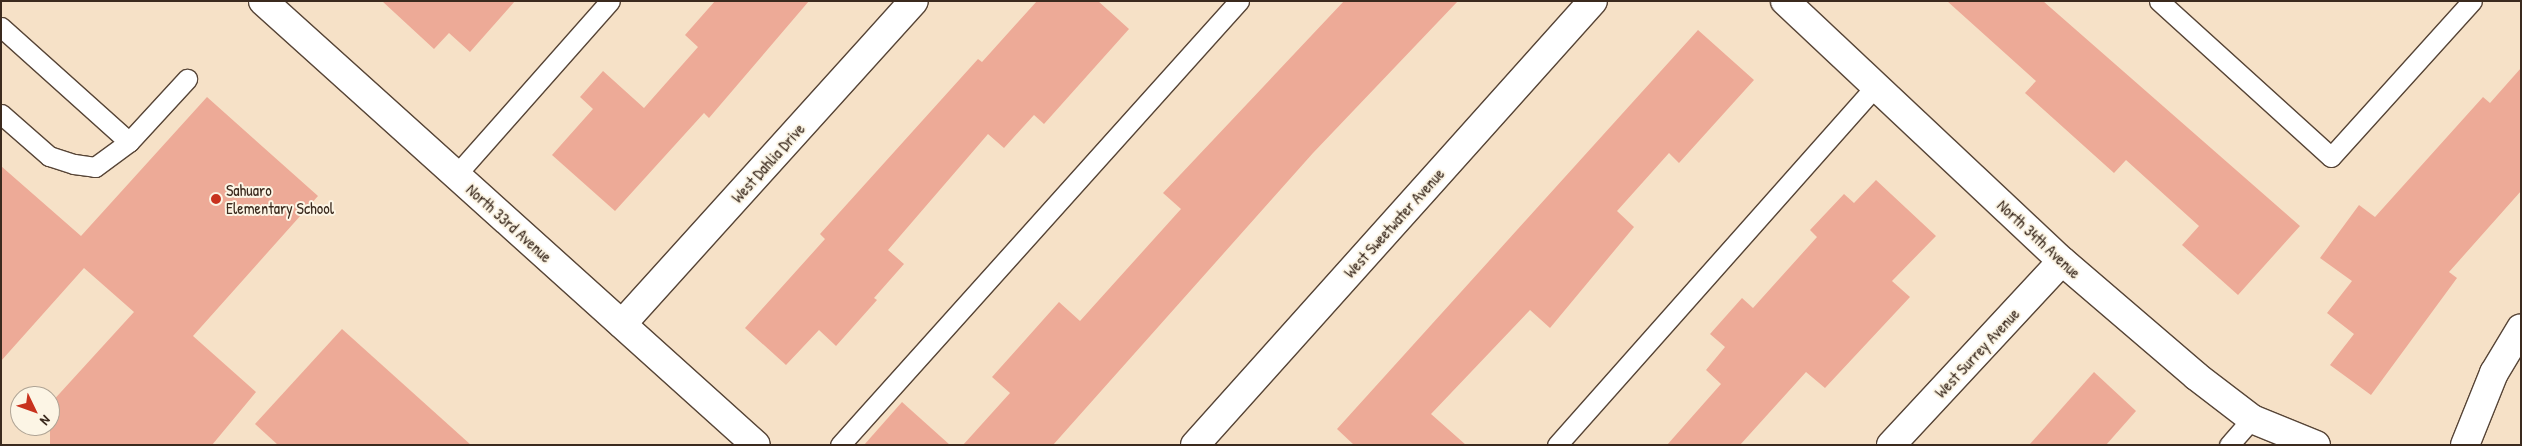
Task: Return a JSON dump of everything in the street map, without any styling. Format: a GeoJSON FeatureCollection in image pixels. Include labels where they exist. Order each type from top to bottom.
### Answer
{"type":"FeatureCollection","features":[{"type":"Feature","properties":{"kind":"street","name":"West Dahlia Drive"},"geometry":{"type":"LineString","coordinates":[[622,324],[914,1]]}},
{"type":"Feature","properties":{"kind":"street","name":"West Sweetwater Avenue"},"geometry":{"type":"LineString","coordinates":[[1196,445],[1593,1]]}},
{"type":"Feature","properties":{"kind":"street","name":"North 34th Avenue"},"geometry":{"type":"LineString","coordinates":[[1785,1],[2062,261],[2252,419],[2316,445]]}},
{"type":"Feature","properties":{"kind":"street","name":"North 33rd Avenue"},"geometry":{"type":"LineString","coordinates":[[272,4],[456,175],[756,445]]}},
{"type":"Feature","properties":{"kind":"street","name":"West Surrey Avenue"},"geometry":{"type":"LineString","coordinates":[[1891,445],[2062,261]]}},
{"type":"Feature","properties":{"kind":"street"},"geometry":{"type":"LineString","coordinates":[[2465,445],[2494,373],[2521,328]]}},
{"type":"Feature","properties":{"kind":"lane"},"geometry":{"type":"LineString","coordinates":[[456,175],[610,1]]}},
{"type":"Feature","properties":{"kind":"lane"},"geometry":{"type":"LineString","coordinates":[[840,445],[1239,1]]}},
{"type":"Feature","properties":{"kind":"lane"},"geometry":{"type":"LineString","coordinates":[[2159,1],[2331,157],[2472,1]]}},
{"type":"Feature","properties":{"kind":"lane"},"geometry":{"type":"LineString","coordinates":[[1,27],[129,142]]}},
{"type":"Feature","properties":{"kind":"lane"},"geometry":{"type":"LineString","coordinates":[[1,114],[49,156],[74,164],[95,167],[129,142],[187,79]]}},
{"type":"Feature","properties":{"kind":"lane"},"geometry":{"type":"LineString","coordinates":[[1557,445],[1876,86]]}},
{"type":"Feature","properties":{"kind":"lane"},"geometry":{"type":"LineString","coordinates":[[2229,445],[2252,419]]}},
{"type":"Feature","properties":{"kind":"building"},"geometry":{"type":"Polygon","coordinates":[[[382,1],[515,1],[470,52],[449,33],[434,49],[382,1]]]}},
{"type":"Feature","properties":{"kind":"building"},"geometry":{"type":"Polygon","coordinates":[[[715,1],[809,1],[709,118],[704,113],[615,211],[552,155],[593,109],[580,97],[603,71],[644,108],[698,47],[685,35],[715,1]]]}},
{"type":"Feature","properties":{"kind":"building"},"geometry":{"type":"Polygon","coordinates":[[[1037,1],[1098,1],[1129,29],[1044,124],[1034,115],[1004,148],[988,134],[888,250],[904,264],[874,298],[877,300],[836,346],[819,330],[786,365],[745,328],[825,239],[820,234],[978,59],[982,62],[1037,1]]]}},
{"type":"Feature","properties":{"kind":"building"},"geometry":{"type":"Polygon","coordinates":[[[1344,1],[1458,1],[1313,153],[1053,445],[963,445],[1010,393],[992,377],[1059,302],[1080,321],[1181,209],[1163,193],[1344,1]]]}},
{"type":"Feature","properties":{"kind":"building"},"geometry":{"type":"Polygon","coordinates":[[[1947,1],[2043,1],[2300,226],[2238,295],[2182,245],[2199,226],[2126,160],[2114,173],[2025,93],[2036,81],[1947,1]]]}},
{"type":"Feature","properties":{"kind":"building"},"geometry":{"type":"Polygon","coordinates":[[[1698,30],[1754,80],[1679,163],[1669,153],[1617,211],[1634,227],[1550,328],[1530,310],[1431,414],[1466,445],[1354,445],[1337,429],[1698,30]]]}},
{"type":"Feature","properties":{"kind":"building"},"geometry":{"type":"Polygon","coordinates":[[[2521,68],[2521,191],[2449,272],[2457,278],[2371,395],[2330,365],[2354,334],[2327,313],[2352,281],[2320,258],[2359,205],[2375,217],[2483,97],[2490,103],[2521,68]]]}},
{"type":"Feature","properties":{"kind":"building"},"geometry":{"type":"Polygon","coordinates":[[[207,97],[318,196],[193,336],[256,392],[212,445],[50,445],[50,436],[60,436],[60,393],[134,312],[84,268],[1,361],[1,166],[81,236],[207,97]]]}},
{"type":"Feature","properties":{"kind":"building"},"geometry":{"type":"Polygon","coordinates":[[[1876,180],[1936,236],[1892,281],[1910,297],[1825,388],[1806,372],[1740,445],[1667,445],[1721,384],[1706,370],[1725,347],[1710,334],[1742,298],[1753,308],[1817,237],[1810,230],[1844,194],[1854,203],[1876,180]]]}},
{"type":"Feature","properties":{"kind":"building"},"geometry":{"type":"Polygon","coordinates":[[[342,329],[471,445],[278,445],[255,424],[342,329]]]}},
{"type":"Feature","properties":{"kind":"building"},"geometry":{"type":"Polygon","coordinates":[[[2094,372],[2136,411],[2106,445],[2029,445],[2094,372]]]}},
{"type":"Feature","properties":{"kind":"building"},"geometry":{"type":"Polygon","coordinates":[[[902,402],[950,445],[864,445],[902,402]]]}},
{"type":"Feature","properties":{"kind":"place","name":"Sahuaro Elementary School"},"geometry":{"type":"Point","coordinates":[216,199]}}]}
